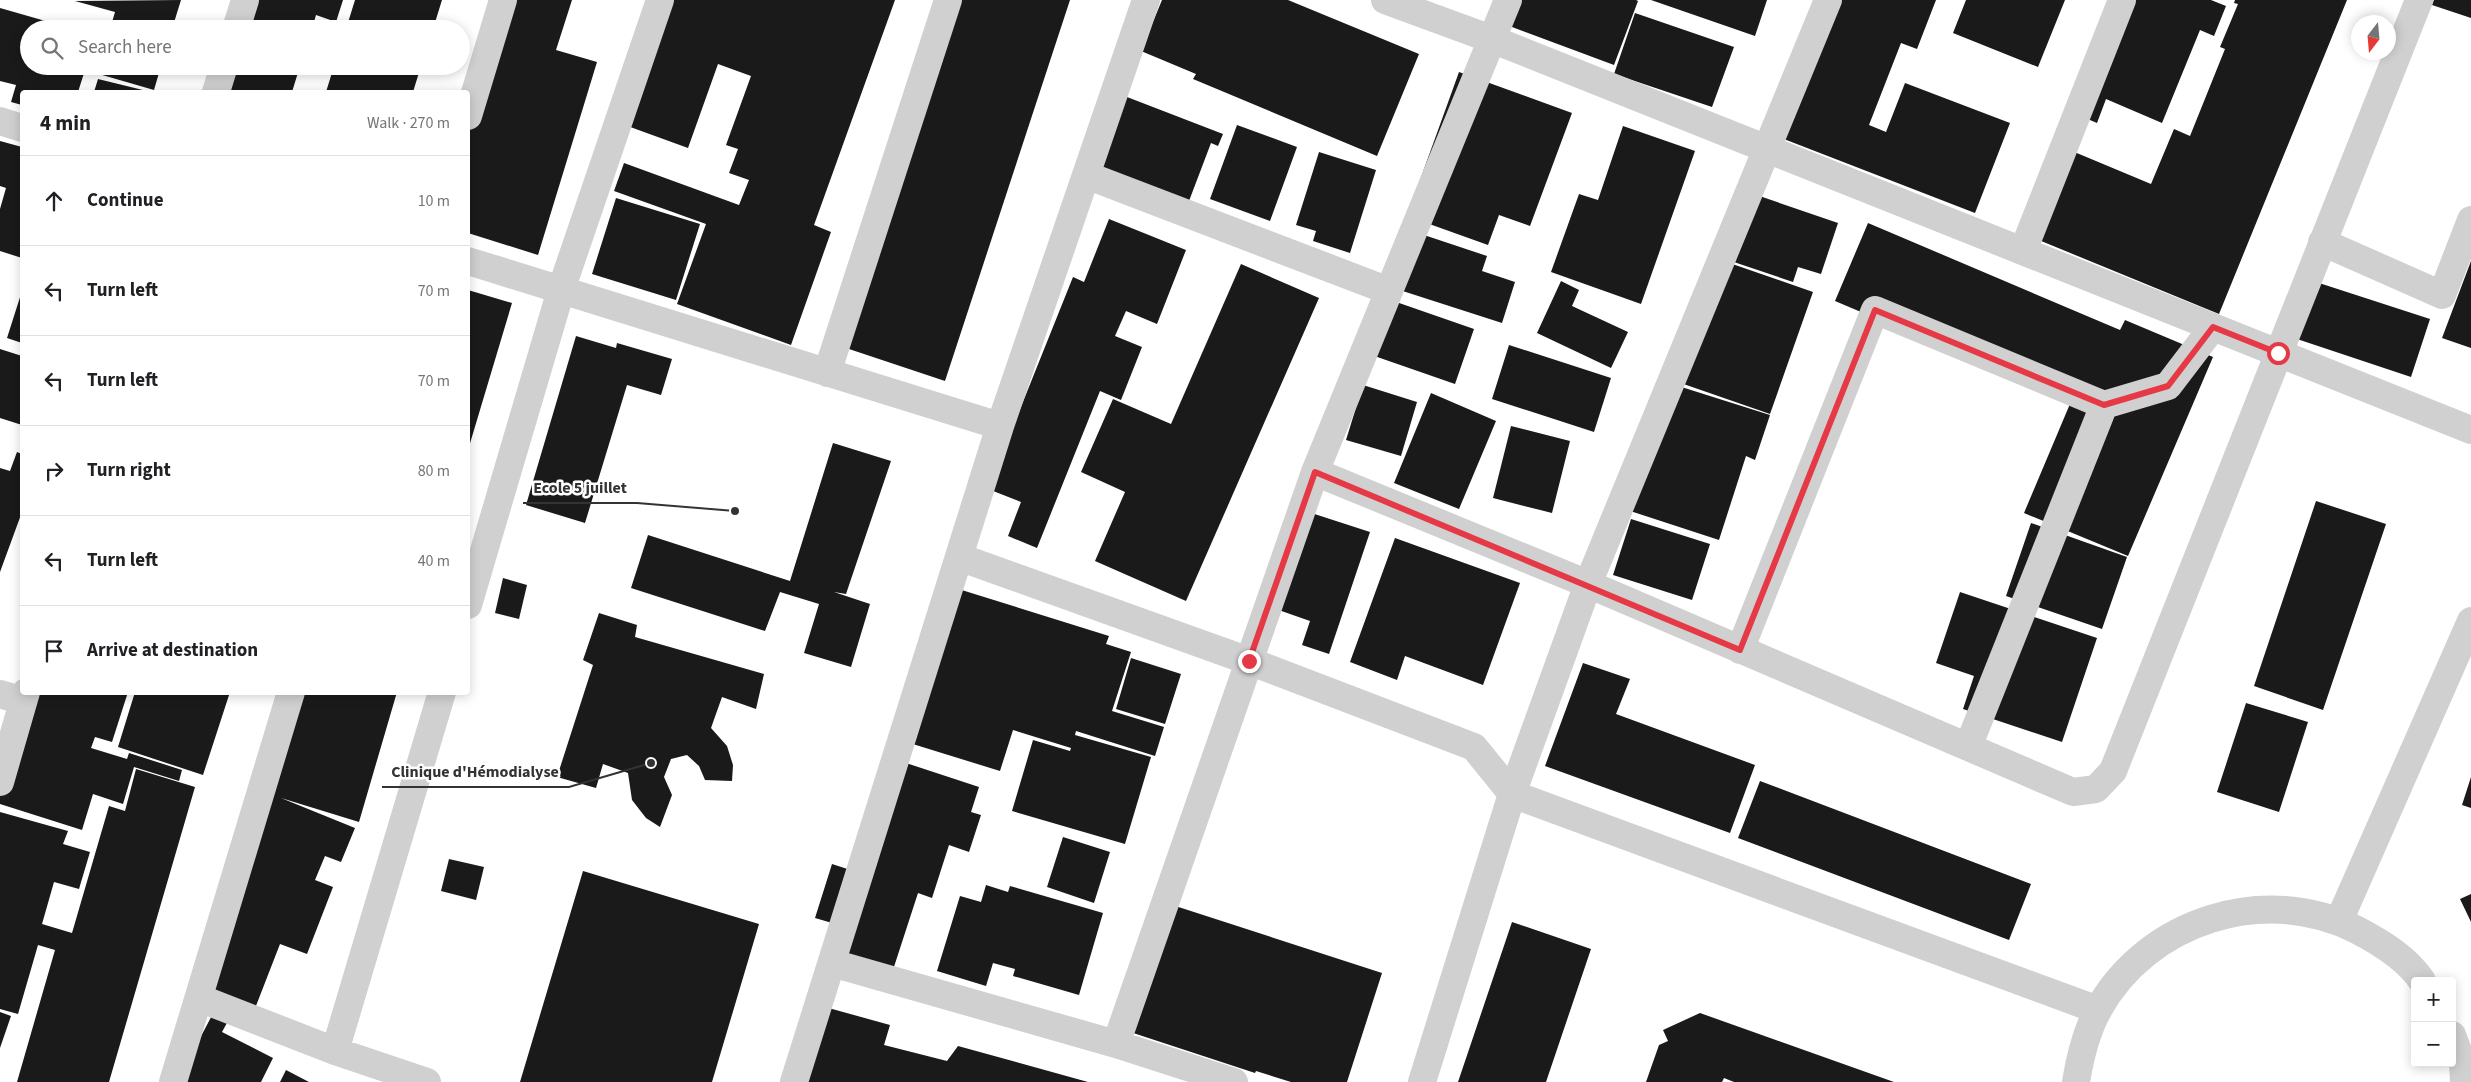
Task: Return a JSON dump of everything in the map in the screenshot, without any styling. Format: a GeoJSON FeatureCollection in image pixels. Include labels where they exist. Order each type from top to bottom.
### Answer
{"type":"FeatureCollection","features":[{"type":"Feature","properties":{"kind":"street"},"geometry":{"type":"LineString","coordinates":[[239,20],[245,0]]}},
{"type":"Feature","properties":{"kind":"street"},"geometry":{"type":"LineString","coordinates":[[470,110],[504,0]]}},
{"type":"Feature","properties":{"kind":"street"},"geometry":{"type":"LineString","coordinates":[[470,598],[561,290],[660,0]]}},
{"type":"Feature","properties":{"kind":"street"},"geometry":{"type":"LineString","coordinates":[[827,373],[948,0]]}},
{"type":"Feature","properties":{"kind":"street"},"geometry":{"type":"LineString","coordinates":[[794,1082],[1000,426],[1146,0]]}},
{"type":"Feature","properties":{"kind":"street"},"geometry":{"type":"LineString","coordinates":[[1385,0],[1494,40],[2471,430]]}},
{"type":"Feature","properties":{"kind":"street"},"geometry":{"type":"LineString","coordinates":[[1116,1044],[1315,472],[1494,40],[1508,0]]}},
{"type":"Feature","properties":{"kind":"street"},"geometry":{"type":"LineString","coordinates":[[1422,1082],[1512,794],[1588,584],[1828,0]]}},
{"type":"Feature","properties":{"kind":"street"},"geometry":{"type":"LineString","coordinates":[[2023,251],[2122,0]]}},
{"type":"Feature","properties":{"kind":"street"},"geometry":{"type":"LineString","coordinates":[[1315,472],[1588,584],[2073,792],[2096,789],[2113,771],[2419,0]]}},
{"type":"Feature","properties":{"kind":"street"},"geometry":{"type":"LineString","coordinates":[[217,90],[221,75]]}},
{"type":"Feature","properties":{"kind":"street"},"geometry":{"type":"LineString","coordinates":[[0,121],[20,127]]}},
{"type":"Feature","properties":{"kind":"street"},"geometry":{"type":"LineString","coordinates":[[1086,175],[1389,291]]}},
{"type":"Feature","properties":{"kind":"street"},"geometry":{"type":"LineString","coordinates":[[2322,242],[2442,295],[2471,220]]}},
{"type":"Feature","properties":{"kind":"street"},"geometry":{"type":"LineString","coordinates":[[470,263],[1000,426]]}},
{"type":"Feature","properties":{"kind":"street"},"geometry":{"type":"LineString","coordinates":[[1740,650],[1875,310],[2104,405],[2168,386],[2213,327]]}},
{"type":"Feature","properties":{"kind":"street"},"geometry":{"type":"LineString","coordinates":[[1968,747],[2104,405]]}},
{"type":"Feature","properties":{"kind":"street"},"geometry":{"type":"LineString","coordinates":[[959,557],[1249,661],[1474,747],[1512,794],[2098,1010]]}},
{"type":"Feature","properties":{"kind":"street"},"geometry":{"type":"LineString","coordinates":[[2339,921],[2471,621]]}},
{"type":"Feature","properties":{"kind":"street"},"geometry":{"type":"LineString","coordinates":[[173,1082],[291,695]]}},
{"type":"Feature","properties":{"kind":"street"},"geometry":{"type":"LineString","coordinates":[[335,1051],[441,695]]}},
{"type":"Feature","properties":{"kind":"street"},"geometry":{"type":"LineString","coordinates":[[0,782],[16,696]]}},
{"type":"Feature","properties":{"kind":"street"},"geometry":{"type":"LineString","coordinates":[[2076,1082],[2081,1052],[2098,1010],[2125,972],[2160,942],[2202,921],[2247,910],[2294,910],[2339,921],[2382,944],[2418,977]]}},
{"type":"Feature","properties":{"kind":"street"},"geometry":{"type":"LineString","coordinates":[[832,962],[1116,1044],[1234,1082]]}},
{"type":"Feature","properties":{"kind":"street"},"geometry":{"type":"LineString","coordinates":[[199,998],[335,1051],[427,1082]]}},
{"type":"Feature","properties":{"kind":"street"},"geometry":{"type":"LineString","coordinates":[[2456,1046],[2463,1064],[2464,1082]]}},
{"type":"Feature","properties":{"kind":"building"},"geometry":{"type":"Polygon","coordinates":[[[181,0],[175,20],[113,20],[115,12],[75,1],[181,0]]]}},
{"type":"Feature","properties":{"kind":"building"},"geometry":{"type":"Polygon","coordinates":[[[248,0],[343,0],[337,20],[316,15],[315,20],[242,20],[248,0]]]}},
{"type":"Feature","properties":{"kind":"building"},"geometry":{"type":"Polygon","coordinates":[[[355,0],[442,0],[436,20],[349,20],[355,0]]]}},
{"type":"Feature","properties":{"kind":"building"},"geometry":{"type":"Polygon","coordinates":[[[505,0],[572,0],[556,50],[597,62],[538,255],[470,234],[469,90],[505,0]]]}},
{"type":"Feature","properties":{"kind":"building"},"geometry":{"type":"Polygon","coordinates":[[[654,0],[895,0],[814,225],[831,232],[791,345],[677,304],[706,224],[614,191],[624,163],[739,205],[749,180],[729,173],[738,149],[726,145],[751,76],[718,64],[688,148],[611,120],[654,0]]]}},
{"type":"Feature","properties":{"kind":"building"},"geometry":{"type":"Polygon","coordinates":[[[950,0],[1070,0],[945,381],[837,345],[950,0]]]}},
{"type":"Feature","properties":{"kind":"building"},"geometry":{"type":"Polygon","coordinates":[[[1162,0],[1288,0],[1419,54],[1377,156],[1193,79],[1196,74],[1141,51],[1162,0]]]}},
{"type":"Feature","properties":{"kind":"building"},"geometry":{"type":"Polygon","coordinates":[[[1495,0],[1638,1],[1614,65],[1488,18],[1495,0]]]}},
{"type":"Feature","properties":{"kind":"building"},"geometry":{"type":"Polygon","coordinates":[[[1651,0],[1767,0],[1755,36],[1651,0]]]}},
{"type":"Feature","properties":{"kind":"building"},"geometry":{"type":"Polygon","coordinates":[[[1823,0],[1936,0],[1917,49],[1901,43],[1869,125],[1886,132],[1905,83],[2010,123],[1975,213],[1771,134],[1823,0]]]}},
{"type":"Feature","properties":{"kind":"building"},"geometry":{"type":"Polygon","coordinates":[[[1966,0],[2065,0],[2038,67],[1953,33],[1966,0]]]}},
{"type":"Feature","properties":{"kind":"building"},"geometry":{"type":"Polygon","coordinates":[[[2117,0],[2211,0],[2226,6],[2214,36],[2200,30],[2162,123],[2106,99],[2097,123],[2071,112],[2117,0]]]}},
{"type":"Feature","properties":{"kind":"building"},"geometry":{"type":"Polygon","coordinates":[[[2235,0],[2347,0],[2219,314],[2024,234],[2060,146],[2151,184],[2174,129],[2190,136],[2225,49],[2220,47],[2238,4],[2234,3],[2235,0]]]}},
{"type":"Feature","properties":{"kind":"building"},"geometry":{"type":"Polygon","coordinates":[[[2434,0],[2471,0],[2471,18],[2432,5],[2434,0]]]}},
{"type":"Feature","properties":{"kind":"building"},"geometry":{"type":"Polygon","coordinates":[[[0,8],[42,20],[20,20],[20,75],[83,75],[79,90],[20,90],[20,104],[11,102],[16,85],[0,81],[0,8]]]}},
{"type":"Feature","properties":{"kind":"building"},"geometry":{"type":"Polygon","coordinates":[[[1635,13],[1734,47],[1712,107],[1614,74],[1635,13]]]}},
{"type":"Feature","properties":{"kind":"building"},"geometry":{"type":"Polygon","coordinates":[[[1459,72],[1572,113],[1530,226],[1499,215],[1488,245],[1407,216],[1459,72]]]}},
{"type":"Feature","properties":{"kind":"building"},"geometry":{"type":"Polygon","coordinates":[[[102,75],[158,75],[154,90],[102,75]]]}},
{"type":"Feature","properties":{"kind":"building"},"geometry":{"type":"Polygon","coordinates":[[[225,75],[297,75],[293,90],[221,90],[225,75]]]}},
{"type":"Feature","properties":{"kind":"building"},"geometry":{"type":"Polygon","coordinates":[[[331,75],[418,75],[414,90],[327,90],[331,75]]]}},
{"type":"Feature","properties":{"kind":"building"},"geometry":{"type":"Polygon","coordinates":[[[98,79],[143,90],[95,90],[98,79]]]}},
{"type":"Feature","properties":{"kind":"building"},"geometry":{"type":"Polygon","coordinates":[[[1127,97],[1223,134],[1218,146],[1211,143],[1189,201],[1099,167],[1127,97]]]}},
{"type":"Feature","properties":{"kind":"building"},"geometry":{"type":"Polygon","coordinates":[[[1237,125],[1297,147],[1270,221],[1210,199],[1237,125]]]}},
{"type":"Feature","properties":{"kind":"building"},"geometry":{"type":"Polygon","coordinates":[[[1623,126],[1695,151],[1641,304],[1551,272],[1579,194],[1598,200],[1623,126]]]}},
{"type":"Feature","properties":{"kind":"building"},"geometry":{"type":"Polygon","coordinates":[[[0,141],[20,146],[20,257],[0,251],[0,209],[6,188],[0,186],[0,141]]]}},
{"type":"Feature","properties":{"kind":"building"},"geometry":{"type":"Polygon","coordinates":[[[1319,152],[1376,170],[1350,253],[1313,241],[1316,231],[1296,225],[1319,152]]]}},
{"type":"Feature","properties":{"kind":"building"},"geometry":{"type":"Polygon","coordinates":[[[1739,189],[1838,223],[1821,274],[1798,267],[1793,282],[1716,256],[1739,189]]]}},
{"type":"Feature","properties":{"kind":"building"},"geometry":{"type":"Polygon","coordinates":[[[616,198],[700,224],[676,300],[592,274],[616,198]]]}},
{"type":"Feature","properties":{"kind":"building"},"geometry":{"type":"Polygon","coordinates":[[[1109,219],[1186,250],[1157,324],[1126,311],[1115,336],[1142,347],[1121,400],[1100,391],[1037,548],[1008,536],[1021,502],[988,489],[1073,277],[1084,282],[1109,219]]]}},
{"type":"Feature","properties":{"kind":"building"},"geometry":{"type":"Polygon","coordinates":[[[1868,223],[2120,330],[2125,320],[2213,357],[2128,556],[2024,513],[2075,392],[1986,365],[1835,301],[1868,223]]]}},
{"type":"Feature","properties":{"kind":"building"},"geometry":{"type":"Polygon","coordinates":[[[1403,228],[1487,256],[1482,271],[1515,282],[1502,323],[1384,285],[1403,228]]]}},
{"type":"Feature","properties":{"kind":"building"},"geometry":{"type":"Polygon","coordinates":[[[1715,258],[1813,292],[1770,414],[1672,380],[1715,258]]]}},
{"type":"Feature","properties":{"kind":"building"},"geometry":{"type":"Polygon","coordinates":[[[2471,261],[2471,348],[2442,338],[2471,261]]]}},
{"type":"Feature","properties":{"kind":"building"},"geometry":{"type":"Polygon","coordinates":[[[1241,264],[1319,298],[1186,601],[1095,561],[1125,492],[1081,472],[1113,399],[1171,424],[1241,264]]]}},
{"type":"Feature","properties":{"kind":"building"},"geometry":{"type":"Polygon","coordinates":[[[1561,281],[1579,290],[1572,306],[1628,332],[1611,368],[1537,333],[1561,281]]]}},
{"type":"Feature","properties":{"kind":"building"},"geometry":{"type":"Polygon","coordinates":[[[2316,282],[2430,319],[2411,377],[2297,339],[2316,282]]]}},
{"type":"Feature","properties":{"kind":"building"},"geometry":{"type":"Polygon","coordinates":[[[470,291],[512,303],[470,443],[470,291]]]}},
{"type":"Feature","properties":{"kind":"building"},"geometry":{"type":"Polygon","coordinates":[[[1379,296],[1474,329],[1455,384],[1360,351],[1379,296]]]}},
{"type":"Feature","properties":{"kind":"building"},"geometry":{"type":"Polygon","coordinates":[[[20,297],[20,342],[7,338],[20,297]]]}},
{"type":"Feature","properties":{"kind":"building"},"geometry":{"type":"Polygon","coordinates":[[[576,336],[616,348],[617,343],[672,359],[661,395],[627,385],[585,523],[526,505],[576,336]]]}},
{"type":"Feature","properties":{"kind":"building"},"geometry":{"type":"Polygon","coordinates":[[[1509,345],[1611,378],[1594,432],[1492,399],[1509,345]]]}},
{"type":"Feature","properties":{"kind":"building"},"geometry":{"type":"Polygon","coordinates":[[[0,349],[20,355],[20,424],[0,418],[0,349]]]}},
{"type":"Feature","properties":{"kind":"building"},"geometry":{"type":"Polygon","coordinates":[[[1672,384],[1770,415],[1755,460],[1746,456],[1719,540],[1618,507],[1672,384]]]}},
{"type":"Feature","properties":{"kind":"building"},"geometry":{"type":"Polygon","coordinates":[[[1363,385],[1417,402],[1401,456],[1346,440],[1363,385]]]}},
{"type":"Feature","properties":{"kind":"building"},"geometry":{"type":"Polygon","coordinates":[[[1431,393],[1496,421],[1459,509],[1394,483],[1431,393]]]}},
{"type":"Feature","properties":{"kind":"building"},"geometry":{"type":"Polygon","coordinates":[[[1511,426],[1570,441],[1552,513],[1493,498],[1511,426]]]}},
{"type":"Feature","properties":{"kind":"building"},"geometry":{"type":"Polygon","coordinates":[[[833,443],[891,461],[846,594],[834,592],[870,604],[851,667],[804,653],[819,604],[780,592],[765,631],[631,588],[648,535],[790,581],[833,443]]]}},
{"type":"Feature","properties":{"kind":"building"},"geometry":{"type":"Polygon","coordinates":[[[17,452],[20,453],[20,517],[0,572],[0,468],[10,471],[17,452]]]}},
{"type":"Feature","properties":{"kind":"building"},"geometry":{"type":"Polygon","coordinates":[[[2316,501],[2386,524],[2323,710],[2254,686],[2316,501]]]}},
{"type":"Feature","properties":{"kind":"building"},"geometry":{"type":"Polygon","coordinates":[[[1296,508],[1370,532],[1329,654],[1302,645],[1310,621],[1264,605],[1296,508]]]}},
{"type":"Feature","properties":{"kind":"building"},"geometry":{"type":"Polygon","coordinates":[[[1631,519],[1710,544],[1692,600],[1613,575],[1631,519]]]}},
{"type":"Feature","properties":{"kind":"building"},"geometry":{"type":"Polygon","coordinates":[[[2031,523],[2127,557],[2102,629],[2006,596],[2031,523]]]}},
{"type":"Feature","properties":{"kind":"building"},"geometry":{"type":"Polygon","coordinates":[[[1395,538],[1520,583],[1483,685],[1405,656],[1397,680],[1350,662],[1395,538]]]}},
{"type":"Feature","properties":{"kind":"building"},"geometry":{"type":"Polygon","coordinates":[[[503,578],[527,585],[519,619],[495,613],[503,578]]]}},
{"type":"Feature","properties":{"kind":"building"},"geometry":{"type":"Polygon","coordinates":[[[952,587],[1109,636],[1106,644],[1131,652],[1112,711],[1164,727],[1155,756],[1076,731],[1075,735],[1151,757],[1125,844],[1012,811],[1033,740],[1070,751],[1071,748],[1013,730],[1000,771],[903,741],[952,587]]]}},
{"type":"Feature","properties":{"kind":"building"},"geometry":{"type":"Polygon","coordinates":[[[1960,592],[2097,638],[2062,742],[1963,709],[1974,676],[1936,663],[1960,592]]]}},
{"type":"Feature","properties":{"kind":"building"},"geometry":{"type":"Polygon","coordinates":[[[599,613],[637,625],[635,637],[764,674],[756,709],[722,697],[711,728],[727,746],[733,765],[732,781],[705,780],[699,766],[687,755],[671,759],[664,777],[672,795],[660,827],[646,818],[632,800],[628,773],[603,764],[596,788],[557,777],[593,665],[583,660],[599,613]]]}},
{"type":"Feature","properties":{"kind":"building"},"geometry":{"type":"Polygon","coordinates":[[[1131,658],[1181,674],[1165,724],[1116,709],[1131,658]]]}},
{"type":"Feature","properties":{"kind":"building"},"geometry":{"type":"Polygon","coordinates":[[[1583,663],[1630,679],[1616,714],[1755,765],[1730,833],[1545,766],[1583,663]]]}},
{"type":"Feature","properties":{"kind":"building"},"geometry":{"type":"Polygon","coordinates":[[[23,695],[127,695],[112,742],[95,737],[91,748],[127,759],[129,753],[182,770],[179,781],[134,767],[123,804],[93,794],[82,830],[0,804],[0,768],[23,695]]]}},
{"type":"Feature","properties":{"kind":"building"},"geometry":{"type":"Polygon","coordinates":[[[134,695],[229,695],[203,775],[118,747],[134,695]]]}},
{"type":"Feature","properties":{"kind":"building"},"geometry":{"type":"Polygon","coordinates":[[[286,695],[396,695],[359,822],[281,798],[355,828],[341,862],[325,856],[315,880],[333,887],[307,954],[280,944],[254,1011],[205,992],[286,695]]]}},
{"type":"Feature","properties":{"kind":"building"},"geometry":{"type":"Polygon","coordinates":[[[2246,703],[2308,722],[2279,812],[2217,792],[2246,703]]]}},
{"type":"Feature","properties":{"kind":"building"},"geometry":{"type":"Polygon","coordinates":[[[903,762],[979,787],[971,812],[981,815],[969,852],[949,845],[932,898],[918,893],[891,976],[829,955],[839,925],[815,918],[832,864],[866,875],[903,762]]]}},
{"type":"Feature","properties":{"kind":"building"},"geometry":{"type":"Polygon","coordinates":[[[136,769],[195,787],[109,1082],[17,1082],[55,950],[38,945],[18,1014],[0,1009],[0,812],[68,831],[63,844],[90,852],[79,889],[54,882],[42,924],[72,933],[109,806],[125,811],[136,769]]]}},
{"type":"Feature","properties":{"kind":"building"},"geometry":{"type":"Polygon","coordinates":[[[2471,777],[2471,808],[2462,805],[2471,777]]]}},
{"type":"Feature","properties":{"kind":"building"},"geometry":{"type":"Polygon","coordinates":[[[1760,781],[2031,884],[2009,940],[1738,838],[1760,781]]]}},
{"type":"Feature","properties":{"kind":"building"},"geometry":{"type":"Polygon","coordinates":[[[1063,837],[1110,852],[1094,903],[1047,887],[1063,837]]]}},
{"type":"Feature","properties":{"kind":"building"},"geometry":{"type":"Polygon","coordinates":[[[449,859],[484,867],[476,900],[441,891],[449,859]]]}},
{"type":"Feature","properties":{"kind":"building"},"geometry":{"type":"Polygon","coordinates":[[[583,871],[759,924],[712,1082],[520,1082],[583,871]]]}},
{"type":"Feature","properties":{"kind":"building"},"geometry":{"type":"Polygon","coordinates":[[[986,885],[1008,892],[1010,886],[1103,913],[1079,995],[1013,976],[1015,969],[993,963],[986,986],[937,971],[960,896],[981,902],[986,885]]]}},
{"type":"Feature","properties":{"kind":"building"},"geometry":{"type":"Polygon","coordinates":[[[2471,894],[2471,922],[2460,899],[2471,894]]]}},
{"type":"Feature","properties":{"kind":"building"},"geometry":{"type":"Polygon","coordinates":[[[1163,902],[1382,973],[1347,1082],[1291,1082],[1256,1071],[1255,1073],[1121,1029],[1163,902]]]}},
{"type":"Feature","properties":{"kind":"building"},"geometry":{"type":"Polygon","coordinates":[[[1512,922],[1591,949],[1546,1082],[1458,1082],[1512,922]]]}},
{"type":"Feature","properties":{"kind":"building"},"geometry":{"type":"Polygon","coordinates":[[[219,1002],[234,1010],[222,1032],[273,1058],[261,1082],[177,1082],[219,1002]]]}},
{"type":"Feature","properties":{"kind":"building"},"geometry":{"type":"Polygon","coordinates":[[[807,1002],[890,1025],[884,1045],[947,1061],[958,1046],[1088,1082],[784,1082],[807,1002]]]}},
{"type":"Feature","properties":{"kind":"building"},"geometry":{"type":"Polygon","coordinates":[[[0,1012],[11,1016],[0,1048],[0,1012]]]}},
{"type":"Feature","properties":{"kind":"building"},"geometry":{"type":"Polygon","coordinates":[[[1700,1013],[1894,1082],[1734,1082],[1724,1078],[1722,1082],[1646,1082],[1659,1045],[1668,1041],[1663,1030],[1700,1013]]]}},
{"type":"Feature","properties":{"kind":"building"},"geometry":{"type":"Polygon","coordinates":[[[286,1070],[309,1082],[280,1082],[286,1070]]]}},
{"type":"Feature","properties":{"kind":"place","name":"Ecole 5 juillet"},"geometry":{"type":"Point","coordinates":[735,511]}},
{"type":"Feature","properties":{"kind":"place","name":"Clinique d'Hémodialyse"},"geometry":{"type":"Point","coordinates":[651,763]}},
{"type":"Feature","properties":{"kind":"route"},"geometry":{"type":"LineString","coordinates":[[1249,661],[1315,472],[1588,584],[1740,650],[1875,310],[2104,405],[2168,386],[2213,327],[2278,353]]}}]}
